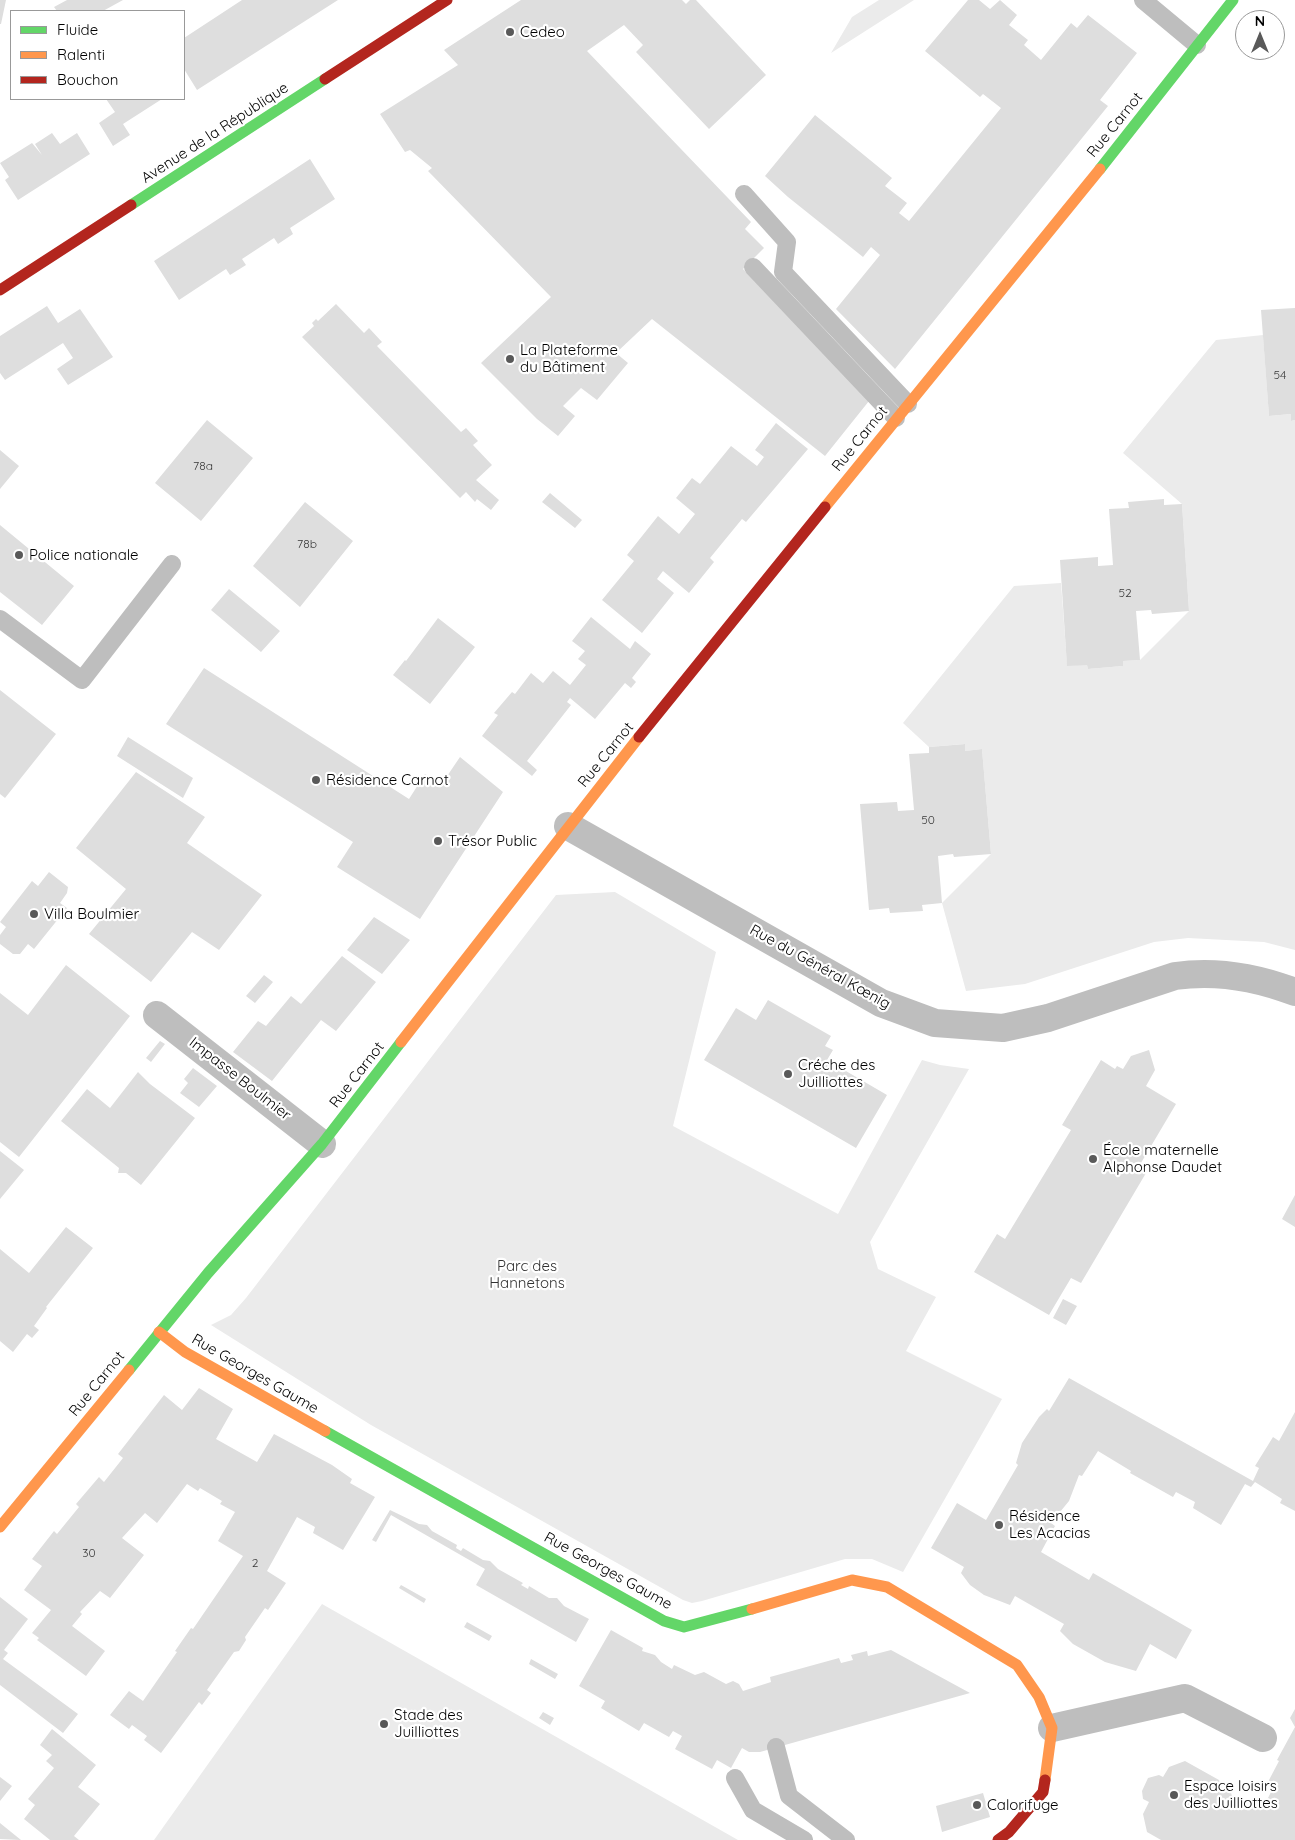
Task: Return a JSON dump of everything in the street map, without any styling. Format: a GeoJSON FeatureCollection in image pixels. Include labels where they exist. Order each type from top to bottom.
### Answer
{"type":"FeatureCollection","features":[{"type":"Feature","properties":{"kind":"street","name":"Avenue de la République"},"geometry":{"type":"LineString","coordinates":[[0,290],[447,0]]}},
{"type":"Feature","properties":{"kind":"street","name":"Rue Carnot"},"geometry":{"type":"LineString","coordinates":[[0,1526],[208,1273],[322,1144],[568,826],[896,418],[1130,132],[1233,0]]}},
{"type":"Feature","properties":{"kind":"street","name":"Rue du Général Kœnig"},"geometry":{"type":"LineString","coordinates":[[568,826],[881,1003],[935,1023],[1003,1028],[1048,1018],[1175,976],[1189,974],[1238,975],[1295,992]]}},
{"type":"Feature","properties":{"kind":"street","name":"Impasse Boulmier"},"geometry":{"type":"LineString","coordinates":[[157,1015],[322,1144]]}},
{"type":"Feature","properties":{"kind":"street","name":"Rue Georges Gaume"},"geometry":{"type":"LineString","coordinates":[[159,1332],[185,1352],[664,1621],[684,1627],[705,1623],[852,1580],[887,1587],[1017,1665],[1039,1697],[1052,1728]]}},
{"type":"Feature","properties":{"kind":"street"},"geometry":{"type":"LineString","coordinates":[[998,1840],[1009,1832],[1043,1792],[1052,1728],[1185,1698],[1263,1738]]}},
{"type":"Feature","properties":{"kind":"lane"},"geometry":{"type":"LineString","coordinates":[[1143,0],[1197,45]]}},
{"type":"Feature","properties":{"kind":"lane"},"geometry":{"type":"LineString","coordinates":[[744,194],[787,242],[782,272],[908,404]]}},
{"type":"Feature","properties":{"kind":"lane"},"geometry":{"type":"LineString","coordinates":[[753,267],[896,418]]}},
{"type":"Feature","properties":{"kind":"lane"},"geometry":{"type":"LineString","coordinates":[[0,619],[82,680],[172,564]]}},
{"type":"Feature","properties":{"kind":"lane"},"geometry":{"type":"LineString","coordinates":[[776,1747],[789,1796],[846,1840]]}},
{"type":"Feature","properties":{"kind":"lane"},"geometry":{"type":"LineString","coordinates":[[735,1778],[753,1810],[804,1840]]}},
{"type":"Feature","properties":{"kind":"green space"},"geometry":{"type":"Polygon","coordinates":[[[879,0],[914,0],[831,53],[852,17],[879,0]]]}},
{"type":"Feature","properties":{"kind":"green space"},"geometry":{"type":"Polygon","coordinates":[[[1263,335],[1269,416],[1291,414],[1291,421],[1295,420],[1295,950],[1264,942],[1188,938],[1154,942],[1025,984],[966,991],[942,903],[991,854],[982,749],[965,751],[964,744],[929,747],[903,723],[1014,586],[1061,583],[1067,664],[1087,665],[1088,669],[1123,666],[1123,661],[1140,660],[1189,611],[1182,504],[1123,453],[1216,340],[1263,335]]]}},
{"type":"Feature","properties":{"kind":"green space","name":"Parc des Hannetons"},"geometry":{"type":"Polygon","coordinates":[[[615,892],[716,952],[673,1126],[838,1214],[922,1060],[940,1065],[969,1069],[870,1242],[878,1269],[936,1297],[906,1351],[1002,1399],[903,1572],[872,1559],[845,1559],[702,1601],[692,1603],[683,1600],[371,1425],[211,1325],[231,1315],[246,1298],[556,895],[615,892]]]}},
{"type":"Feature","properties":{"kind":"green space","name":"Stade des Juilliottes"},"geometry":{"type":"Polygon","coordinates":[[[322,1604],[738,1840],[154,1840],[322,1604]]]}},
{"type":"Feature","properties":{"kind":"building"},"geometry":{"type":"Polygon","coordinates":[[[0,0],[6,0],[1,24],[0,24],[0,0]]]}},
{"type":"Feature","properties":{"kind":"building"},"geometry":{"type":"Polygon","coordinates":[[[67,0],[123,0],[105,10],[56,10],[54,7],[67,0]]]}},
{"type":"Feature","properties":{"kind":"building"},"geometry":{"type":"Polygon","coordinates":[[[242,0],[338,0],[197,90],[185,71],[185,37],[242,0]]]}},
{"type":"Feature","properties":{"kind":"building"},"geometry":{"type":"Polygon","coordinates":[[[521,0],[682,0],[686,4],[690,0],[696,0],[766,75],[709,129],[636,52],[643,45],[624,25],[587,51],[751,222],[745,229],[764,248],[743,269],[869,401],[825,456],[652,319],[616,353],[628,363],[597,400],[581,388],[563,406],[575,416],[558,436],[537,419],[481,363],[551,297],[428,171],[432,168],[410,150],[405,152],[380,114],[458,65],[444,50],[521,0]]]}},
{"type":"Feature","properties":{"kind":"building"},"geometry":{"type":"Polygon","coordinates":[[[968,0],[979,0],[990,9],[1000,0],[1017,15],[1009,25],[1028,40],[1024,45],[1041,60],[1071,23],[1077,28],[1088,15],[1137,53],[1100,100],[1108,106],[895,369],[836,309],[880,255],[871,247],[863,257],[788,197],[765,176],[815,115],[892,178],[885,186],[907,203],[899,213],[909,221],[1001,108],[983,94],[980,97],[925,51],[968,0]]]}},
{"type":"Feature","properties":{"kind":"building"},"geometry":{"type":"Polygon","coordinates":[[[107,100],[160,100],[123,124],[130,135],[113,146],[99,123],[115,112],[107,100]]]}},
{"type":"Feature","properties":{"kind":"building"},"geometry":{"type":"Polygon","coordinates":[[[52,133],[60,144],[77,133],[90,154],[18,200],[5,180],[9,177],[0,163],[32,143],[42,155],[35,144],[52,133]]]}},
{"type":"Feature","properties":{"kind":"building"},"geometry":{"type":"Polygon","coordinates":[[[310,159],[335,199],[290,228],[293,234],[278,244],[274,238],[242,259],[246,265],[230,275],[226,269],[179,300],[154,261],[310,159]]]}},
{"type":"Feature","properties":{"kind":"building"},"geometry":{"type":"Polygon","coordinates":[[[336,304],[364,333],[369,328],[382,342],[377,346],[461,432],[466,428],[478,441],[473,445],[492,465],[476,480],[499,500],[491,510],[477,499],[475,502],[466,492],[460,498],[302,337],[314,326],[312,323],[316,319],[318,321],[336,304]]]}},
{"type":"Feature","properties":{"kind":"building"},"geometry":{"type":"Polygon","coordinates":[[[47,306],[58,323],[80,309],[113,357],[68,385],[57,369],[73,358],[63,343],[5,380],[0,373],[0,336],[47,306]]]}},
{"type":"Feature","properties":{"kind":"building"},"geometry":{"type":"Polygon","coordinates":[[[1295,308],[1295,420],[1291,421],[1291,414],[1269,416],[1261,310],[1295,308]]]}},
{"type":"Feature","properties":{"kind":"building"},"geometry":{"type":"Polygon","coordinates":[[[207,420],[253,458],[201,521],[155,483],[207,420]]]}},
{"type":"Feature","properties":{"kind":"building"},"geometry":{"type":"Polygon","coordinates":[[[776,423],[808,449],[746,522],[742,519],[710,558],[714,562],[689,593],[663,571],[657,579],[674,593],[642,633],[602,600],[634,561],[627,555],[658,516],[679,534],[695,514],[676,498],[692,478],[700,484],[731,446],[757,466],[764,457],[755,450],[776,423]]]}},
{"type":"Feature","properties":{"kind":"building"},"geometry":{"type":"Polygon","coordinates":[[[0,450],[19,466],[0,489],[0,450]]]}},
{"type":"Feature","properties":{"kind":"building"},"geometry":{"type":"Polygon","coordinates":[[[550,493],[582,520],[575,528],[542,502],[550,493]]]}},
{"type":"Feature","properties":{"kind":"building"},"geometry":{"type":"Polygon","coordinates":[[[1164,499],[1164,505],[1182,504],[1189,611],[1152,614],[1151,610],[1136,611],[1140,660],[1123,661],[1123,666],[1088,669],[1087,665],[1067,666],[1060,560],[1098,557],[1098,566],[1113,565],[1109,509],[1129,508],[1128,502],[1164,499]]]}},
{"type":"Feature","properties":{"kind":"building"},"geometry":{"type":"Polygon","coordinates":[[[305,502],[353,541],[300,607],[253,566],[305,502]]]}},
{"type":"Feature","properties":{"kind":"building","name":"Police nationale"},"geometry":{"type":"Polygon","coordinates":[[[0,525],[74,586],[42,625],[0,592],[0,525]]]}},
{"type":"Feature","properties":{"kind":"building"},"geometry":{"type":"Polygon","coordinates":[[[229,589],[280,631],[261,652],[211,610],[229,589]]]}},
{"type":"Feature","properties":{"kind":"building"},"geometry":{"type":"Polygon","coordinates":[[[591,617],[630,649],[635,641],[651,654],[632,678],[636,682],[631,688],[625,683],[595,719],[570,698],[567,702],[571,705],[527,761],[537,770],[532,776],[482,736],[498,715],[494,713],[512,692],[515,694],[531,673],[543,683],[553,671],[570,685],[586,665],[578,659],[585,651],[572,641],[591,617]]]}},
{"type":"Feature","properties":{"kind":"building"},"geometry":{"type":"Polygon","coordinates":[[[438,618],[475,647],[430,704],[393,675],[406,661],[438,618]]]}},
{"type":"Feature","properties":{"kind":"building","name":"Résidence Carnot"},"geometry":{"type":"Polygon","coordinates":[[[204,668],[409,799],[425,774],[441,785],[460,757],[503,792],[420,919],[337,867],[353,842],[166,724],[204,668]]]}},
{"type":"Feature","properties":{"kind":"building"},"geometry":{"type":"Polygon","coordinates":[[[0,690],[56,734],[5,798],[0,794],[0,690]]]}},
{"type":"Feature","properties":{"kind":"building"},"geometry":{"type":"Polygon","coordinates":[[[128,737],[193,778],[183,798],[117,756],[128,737]]]}},
{"type":"Feature","properties":{"kind":"building"},"geometry":{"type":"Polygon","coordinates":[[[965,744],[965,751],[982,749],[991,854],[954,857],[953,854],[938,856],[942,903],[922,905],[923,911],[890,913],[889,908],[869,910],[860,804],[897,802],[898,811],[914,810],[909,754],[929,753],[929,747],[965,744]]]}},
{"type":"Feature","properties":{"kind":"building"},"geometry":{"type":"Polygon","coordinates":[[[136,772],[205,817],[187,843],[262,895],[219,950],[192,932],[151,982],[89,934],[126,889],[76,848],[136,772]]]}},
{"type":"Feature","properties":{"kind":"building","name":"Villa Boulmier"},"geometry":{"type":"Polygon","coordinates":[[[49,872],[68,887],[67,893],[60,903],[67,908],[34,949],[28,944],[20,954],[13,954],[0,944],[0,935],[6,927],[0,922],[32,881],[38,886],[49,872]]]}},
{"type":"Feature","properties":{"kind":"building"},"geometry":{"type":"Polygon","coordinates":[[[374,917],[410,940],[382,974],[347,950],[374,917]]]}},
{"type":"Feature","properties":{"kind":"building"},"geometry":{"type":"Polygon","coordinates":[[[342,956],[376,982],[336,1031],[321,1020],[272,1081],[233,1052],[258,1021],[266,1026],[291,996],[301,1004],[342,956]]]}},
{"type":"Feature","properties":{"kind":"building"},"geometry":{"type":"Polygon","coordinates":[[[66,965],[130,1016],[19,1157],[0,1142],[0,993],[28,1015],[66,965]]]}},
{"type":"Feature","properties":{"kind":"building"},"geometry":{"type":"Polygon","coordinates":[[[264,975],[273,982],[255,1003],[246,996],[264,975]]]}},
{"type":"Feature","properties":{"kind":"building","name":"Créche des Juilliottes"},"geometry":{"type":"Polygon","coordinates":[[[768,1000],[831,1036],[825,1046],[833,1050],[827,1060],[887,1095],[856,1148],[704,1060],[736,1008],[756,1020],[768,1000]]]}},
{"type":"Feature","properties":{"kind":"building"},"geometry":{"type":"Polygon","coordinates":[[[160,1041],[165,1044],[151,1062],[146,1058],[160,1041]]]}},
{"type":"Feature","properties":{"kind":"building"},"geometry":{"type":"Polygon","coordinates":[[[1149,1050],[1155,1070],[1146,1086],[1176,1104],[1138,1168],[1146,1173],[1081,1283],[1071,1278],[1049,1315],[974,1272],[997,1234],[1005,1239],[1071,1130],[1062,1125],[1101,1060],[1115,1069],[1117,1066],[1123,1069],[1131,1056],[1149,1050]]]}},
{"type":"Feature","properties":{"kind":"building"},"geometry":{"type":"Polygon","coordinates":[[[193,1068],[217,1086],[199,1107],[180,1093],[188,1083],[184,1079],[193,1068]]]}},
{"type":"Feature","properties":{"kind":"building"},"geometry":{"type":"Polygon","coordinates":[[[138,1072],[150,1084],[195,1118],[141,1185],[126,1173],[118,1173],[119,1168],[61,1121],[87,1089],[110,1108],[138,1072]]]}},
{"type":"Feature","properties":{"kind":"building"},"geometry":{"type":"Polygon","coordinates":[[[0,1151],[24,1170],[0,1199],[0,1151]]]}},
{"type":"Feature","properties":{"kind":"building"},"geometry":{"type":"Polygon","coordinates":[[[1295,1195],[1295,1227],[1282,1219],[1295,1195]]]}},
{"type":"Feature","properties":{"kind":"building"},"geometry":{"type":"Polygon","coordinates":[[[66,1227],[93,1248],[46,1307],[34,1326],[39,1330],[32,1338],[27,1334],[13,1352],[0,1341],[0,1249],[29,1273],[66,1227]]]}},
{"type":"Feature","properties":{"kind":"building"},"geometry":{"type":"Polygon","coordinates":[[[1063,1299],[1077,1306],[1066,1325],[1053,1318],[1063,1299]]]}},
{"type":"Feature","properties":{"kind":"building","name":"Résidence Les Acacias"},"geometry":{"type":"Polygon","coordinates":[[[1069,1378],[1253,1481],[1259,1468],[1255,1466],[1273,1437],[1279,1441],[1295,1412],[1295,1511],[1280,1503],[1282,1499],[1255,1482],[1251,1487],[1245,1484],[1221,1525],[1193,1508],[1195,1502],[1176,1492],[1173,1497],[1130,1473],[1131,1471],[1098,1451],[1082,1476],[1079,1475],[1069,1501],[1051,1523],[1055,1526],[1041,1552],[1089,1580],[1093,1573],[1192,1630],[1176,1659],[1150,1644],[1136,1671],[1105,1662],[1073,1644],[1060,1631],[1064,1624],[1015,1596],[1010,1605],[984,1595],[970,1585],[961,1573],[964,1567],[931,1548],[957,1503],[986,1520],[1018,1465],[1016,1463],[1022,1443],[1039,1417],[1047,1409],[1049,1411],[1069,1378]]]}},
{"type":"Feature","properties":{"kind":"building"},"geometry":{"type":"Polygon","coordinates":[[[199,1388],[233,1409],[216,1439],[257,1462],[274,1434],[332,1465],[352,1479],[350,1483],[375,1497],[343,1550],[313,1533],[315,1527],[297,1517],[267,1571],[286,1583],[268,1610],[265,1608],[245,1637],[246,1640],[239,1651],[234,1652],[207,1690],[211,1693],[202,1705],[199,1702],[161,1753],[144,1740],[147,1736],[132,1725],[129,1729],[110,1715],[129,1691],[143,1701],[177,1652],[175,1651],[191,1628],[193,1629],[243,1556],[218,1541],[235,1512],[220,1504],[222,1501],[200,1488],[198,1491],[187,1484],[157,1523],[145,1513],[122,1538],[144,1555],[110,1598],[100,1591],[80,1612],[82,1614],[72,1626],[105,1651],[86,1676],[37,1640],[39,1638],[32,1633],[51,1610],[24,1590],[42,1566],[32,1559],[54,1531],[57,1534],[79,1507],[76,1504],[99,1477],[104,1482],[123,1458],[118,1454],[164,1395],[182,1410],[199,1388]]]}},
{"type":"Feature","properties":{"kind":"building"},"geometry":{"type":"Polygon","coordinates":[[[390,1510],[419,1524],[427,1525],[432,1531],[457,1545],[456,1548],[461,1551],[463,1548],[483,1560],[490,1561],[498,1569],[523,1583],[521,1585],[528,1589],[529,1586],[549,1598],[557,1598],[564,1606],[589,1619],[576,1642],[476,1585],[485,1569],[391,1515],[376,1542],[372,1540],[390,1510]]]}},
{"type":"Feature","properties":{"kind":"building"},"geometry":{"type":"Polygon","coordinates":[[[401,1585],[426,1599],[424,1603],[399,1588],[401,1585]]]}},
{"type":"Feature","properties":{"kind":"building"},"geometry":{"type":"Polygon","coordinates":[[[0,1597],[28,1619],[4,1650],[8,1653],[3,1659],[78,1714],[63,1733],[0,1685],[0,1597]]]}},
{"type":"Feature","properties":{"kind":"building"},"geometry":{"type":"Polygon","coordinates":[[[467,1622],[492,1636],[489,1641],[464,1627],[467,1622]]]}},
{"type":"Feature","properties":{"kind":"building"},"geometry":{"type":"Polygon","coordinates":[[[611,1630],[643,1648],[642,1651],[655,1655],[661,1662],[672,1669],[674,1665],[695,1675],[704,1672],[726,1684],[733,1681],[739,1684],[743,1691],[771,1682],[770,1677],[839,1658],[841,1663],[853,1660],[851,1655],[867,1651],[868,1656],[891,1650],[970,1693],[760,1752],[749,1752],[742,1748],[731,1768],[717,1760],[712,1769],[675,1749],[682,1736],[673,1731],[669,1737],[644,1723],[639,1731],[601,1708],[605,1701],[579,1686],[611,1630]]]}},
{"type":"Feature","properties":{"kind":"building"},"geometry":{"type":"Polygon","coordinates":[[[531,1659],[558,1674],[555,1679],[529,1664],[531,1659]]]}},
{"type":"Feature","properties":{"kind":"building"},"geometry":{"type":"Polygon","coordinates":[[[1295,1709],[1295,1727],[1290,1718],[1295,1709]]]}},
{"type":"Feature","properties":{"kind":"building"},"geometry":{"type":"Polygon","coordinates":[[[543,1712],[554,1718],[550,1725],[539,1718],[543,1712]]]}},
{"type":"Feature","properties":{"kind":"building"},"geometry":{"type":"Polygon","coordinates":[[[1295,1727],[1295,1840],[1161,1840],[1147,1832],[1143,1814],[1149,1802],[1143,1799],[1142,1791],[1148,1778],[1159,1775],[1163,1777],[1169,1767],[1185,1761],[1219,1780],[1222,1788],[1231,1793],[1234,1801],[1243,1807],[1266,1802],[1271,1792],[1269,1780],[1279,1761],[1277,1760],[1295,1727]]]}},
{"type":"Feature","properties":{"kind":"building"},"geometry":{"type":"Polygon","coordinates":[[[52,1729],[96,1765],[78,1787],[100,1804],[74,1836],[79,1840],[50,1840],[24,1819],[35,1805],[28,1799],[54,1768],[46,1761],[52,1755],[40,1745],[52,1729]]]}},
{"type":"Feature","properties":{"kind":"building"},"geometry":{"type":"Polygon","coordinates":[[[0,1777],[12,1786],[0,1801],[0,1777]]]}},
{"type":"Feature","properties":{"kind":"building"},"geometry":{"type":"Polygon","coordinates":[[[983,1793],[990,1817],[942,1832],[936,1806],[983,1793]]]}},
{"type":"Feature","properties":{"kind":"building"},"geometry":{"type":"Polygon","coordinates":[[[0,1823],[21,1840],[0,1839],[0,1823]]]}},
{"type":"Feature","properties":{"kind":"traffic: fast"},"geometry":{"type":"LineString","coordinates":[[1100,169],[1233,0]]}},
{"type":"Feature","properties":{"kind":"traffic: fast"},"geometry":{"type":"LineString","coordinates":[[131,205],[325,79]]}},
{"type":"Feature","properties":{"kind":"traffic: fast"},"geometry":{"type":"LineString","coordinates":[[129,1370],[208,1273],[322,1144],[401,1042]]}},
{"type":"Feature","properties":{"kind":"traffic: fast"},"geometry":{"type":"LineString","coordinates":[[325,1431],[664,1621],[684,1627],[752,1609]]}},
{"type":"Feature","properties":{"kind":"traffic: slow"},"geometry":{"type":"LineString","coordinates":[[825,507],[1100,169]]}},
{"type":"Feature","properties":{"kind":"traffic: slow"},"geometry":{"type":"LineString","coordinates":[[401,1042],[639,737]]}},
{"type":"Feature","properties":{"kind":"traffic: slow"},"geometry":{"type":"LineString","coordinates":[[159,1332],[185,1352],[325,1431]]}},
{"type":"Feature","properties":{"kind":"traffic: slow"},"geometry":{"type":"LineString","coordinates":[[0,1527],[129,1370]]}},
{"type":"Feature","properties":{"kind":"traffic: slow"},"geometry":{"type":"LineString","coordinates":[[752,1609],[852,1580],[887,1587],[1017,1665],[1039,1697],[1052,1728],[1045,1780]]}},
{"type":"Feature","properties":{"kind":"traffic: jam"},"geometry":{"type":"LineString","coordinates":[[325,79],[447,0]]}},
{"type":"Feature","properties":{"kind":"traffic: jam"},"geometry":{"type":"LineString","coordinates":[[0,290],[131,205]]}},
{"type":"Feature","properties":{"kind":"traffic: jam"},"geometry":{"type":"LineString","coordinates":[[639,737],[825,507]]}},
{"type":"Feature","properties":{"kind":"traffic: jam"},"geometry":{"type":"LineString","coordinates":[[998,1840],[1009,1832],[1043,1792],[1045,1780]]}},
{"type":"Feature","properties":{"kind":"place","name":"Cedeo"},"geometry":{"type":"Point","coordinates":[510,32]}},
{"type":"Feature","properties":{"kind":"place","name":"La Plateforme du Bâtiment"},"geometry":{"type":"Point","coordinates":[510,359]}},
{"type":"Feature","properties":{"kind":"place","name":"Police nationale"},"geometry":{"type":"Point","coordinates":[19,555]}},
{"type":"Feature","properties":{"kind":"place","name":"Résidence Carnot"},"geometry":{"type":"Point","coordinates":[316,780]}},
{"type":"Feature","properties":{"kind":"place","name":"Trésor Public"},"geometry":{"type":"Point","coordinates":[438,841]}},
{"type":"Feature","properties":{"kind":"place","name":"Villa Boulmier"},"geometry":{"type":"Point","coordinates":[34,914]}},
{"type":"Feature","properties":{"kind":"place","name":"Créche des Juilliottes"},"geometry":{"type":"Point","coordinates":[788,1074]}},
{"type":"Feature","properties":{"kind":"place","name":"École maternelle Alphonse Daudet"},"geometry":{"type":"Point","coordinates":[1093,1159]}},
{"type":"Feature","properties":{"kind":"place","name":"Résidence Les Acacias"},"geometry":{"type":"Point","coordinates":[999,1525]}},
{"type":"Feature","properties":{"kind":"place","name":"Stade des Juilliottes"},"geometry":{"type":"Point","coordinates":[384,1724]}},
{"type":"Feature","properties":{"kind":"place","name":"Espace loisirs des Juilliottes"},"geometry":{"type":"Point","coordinates":[1174,1795]}},
{"type":"Feature","properties":{"kind":"place","name":"Calorifuge"},"geometry":{"type":"Point","coordinates":[977,1805]}}]}
